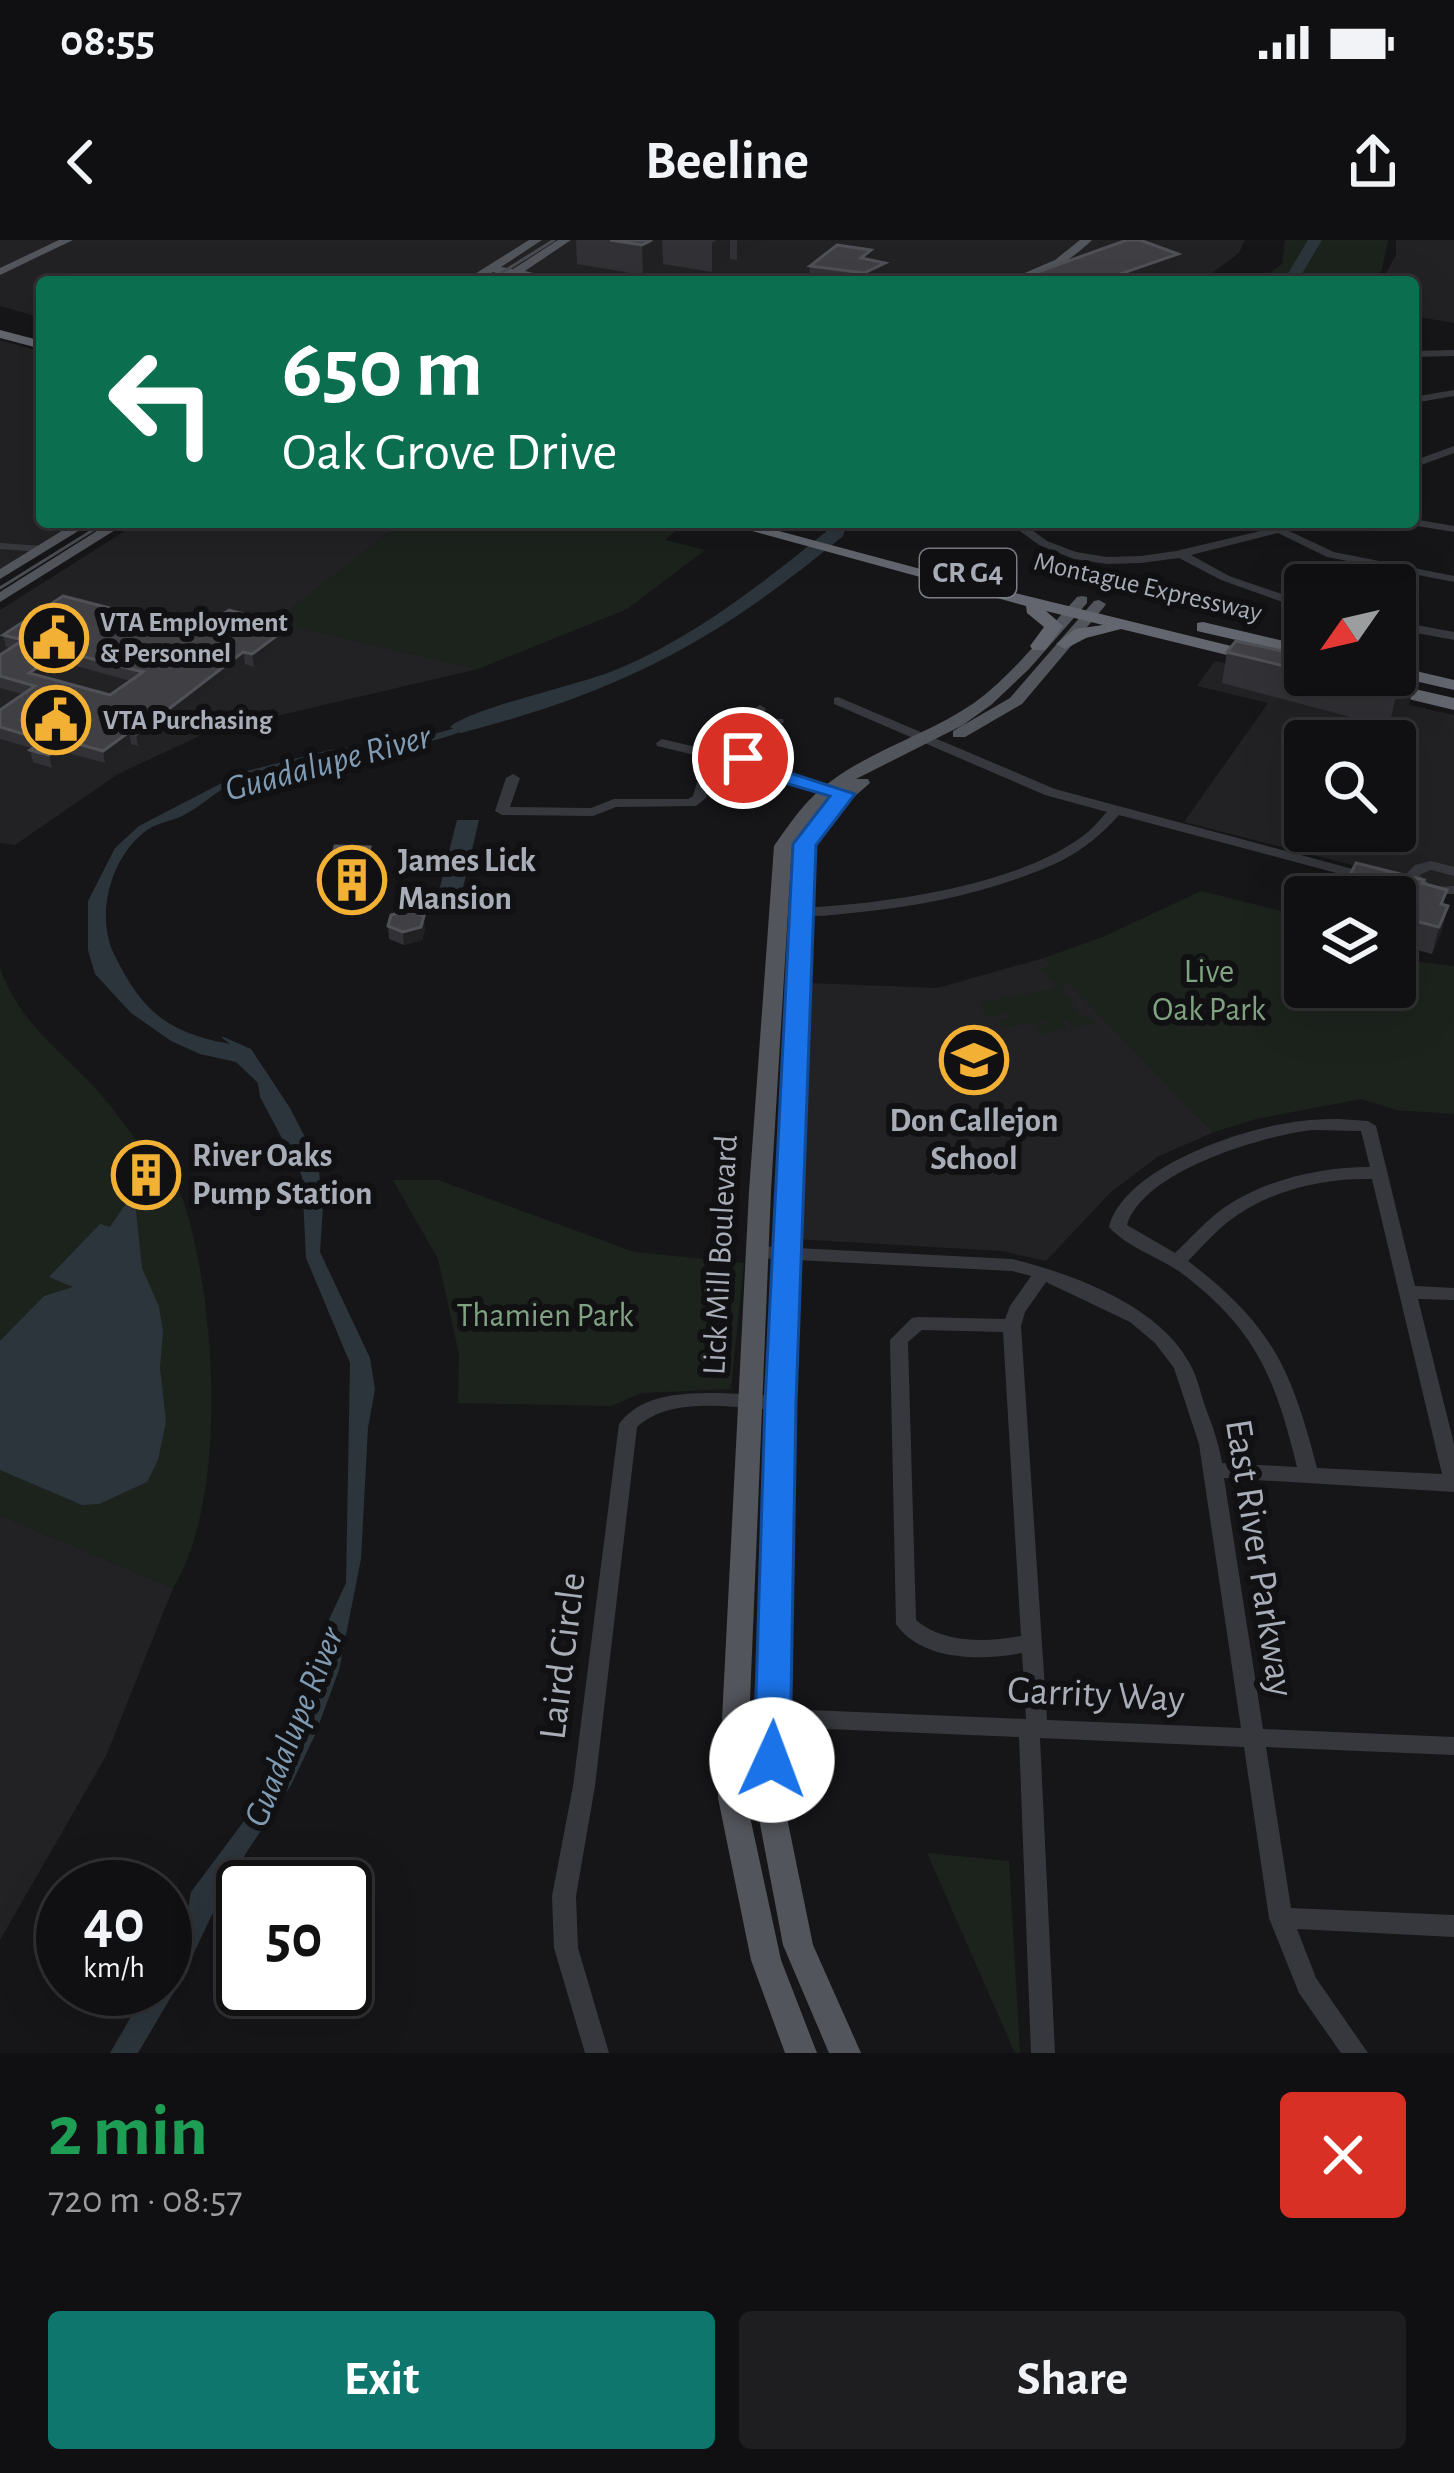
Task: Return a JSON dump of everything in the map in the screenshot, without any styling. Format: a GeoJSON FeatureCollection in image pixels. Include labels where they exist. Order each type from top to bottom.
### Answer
{"type":"FeatureCollection","features":[{"type":"Feature","properties":{"kind":"highway"},"geometry":{"type":"LineString","coordinates":[[0,321],[36,330]]}},
{"type":"Feature","properties":{"kind":"highway"},"geometry":{"type":"LineString","coordinates":[[0,334],[36,343]]}},
{"type":"Feature","properties":{"kind":"highway","name":"Montague Expressway"},"geometry":{"type":"LineString","coordinates":[[779,528],[1085,608],[1144,630],[1284,664]]}},
{"type":"Feature","properties":{"kind":"highway","name":"Montague Expressway"},"geometry":{"type":"LineString","coordinates":[[851,548],[1009,597],[1284,647]]}},
{"type":"Feature","properties":{"kind":"highway"},"geometry":{"type":"LineString","coordinates":[[1009,597],[1051,619],[1054,626],[1039,646]]}},
{"type":"Feature","properties":{"kind":"highway"},"geometry":{"type":"LineString","coordinates":[[1065,644],[1093,631],[1144,630]]}},
{"type":"Feature","properties":{"kind":"highway"},"geometry":{"type":"LineString","coordinates":[[1416,676],[1454,685]]}},
{"type":"Feature","properties":{"kind":"highway"},"geometry":{"type":"LineString","coordinates":[[1391,696],[1430,710]]}},
{"type":"Feature","properties":{"kind":"highway"},"geometry":{"type":"LineString","coordinates":[[1402,696],[1453,711]]}},
{"type":"Feature","properties":{"kind":"main road"},"geometry":{"type":"LineString","coordinates":[[0,268],[50,240]]}},
{"type":"Feature","properties":{"kind":"main road"},"geometry":{"type":"LineString","coordinates":[[0,268],[68,240]]}},
{"type":"Feature","properties":{"kind":"main road"},"geometry":{"type":"LineString","coordinates":[[477,276],[537,240]]}},
{"type":"Feature","properties":{"kind":"main road"},"geometry":{"type":"LineString","coordinates":[[510,276],[566,240]]}},
{"type":"Feature","properties":{"kind":"main road"},"geometry":{"type":"LineString","coordinates":[[1035,276],[1062,263],[1091,240]]}},
{"type":"Feature","properties":{"kind":"main road"},"geometry":{"type":"LineString","coordinates":[[1026,276],[1062,263]]}},
{"type":"Feature","properties":{"kind":"main road"},"geometry":{"type":"LineString","coordinates":[[486,270],[505,276]]}},
{"type":"Feature","properties":{"kind":"main road"},"geometry":{"type":"LineString","coordinates":[[0,575],[77,528]]}},
{"type":"Feature","properties":{"kind":"main road"},"geometry":{"type":"LineString","coordinates":[[0,598],[111,528]]}},
{"type":"Feature","properties":{"kind":"main road","name":"Lick Mill Boulevard"},"geometry":{"type":"LineString","coordinates":[[801,2053],[766,1960],[732,1798],[783,846],[803,810],[1016,700],[1065,644],[1085,608]]}},
{"type":"Feature","properties":{"kind":"main road","name":"Lick Mill Boulevard"},"geometry":{"type":"LineString","coordinates":[[931,741],[988,700],[1039,646],[1085,608]]}},
{"type":"Feature","properties":{"kind":"main road","name":"Lick Mill Boulevard"},"geometry":{"type":"LineString","coordinates":[[836,790],[804,844],[770,1804],[798,1945],[844,2053]]}},
{"type":"Feature","properties":{"kind":"street"},"geometry":{"type":"LineString","coordinates":[[1419,353],[1454,353]]}},
{"type":"Feature","properties":{"kind":"street"},"geometry":{"type":"LineString","coordinates":[[1419,399],[1454,393]]}},
{"type":"Feature","properties":{"kind":"street"},"geometry":{"type":"LineString","coordinates":[[1419,463],[1454,448]]}},
{"type":"Feature","properties":{"kind":"street"},"geometry":{"type":"LineString","coordinates":[[1419,523],[1454,529]]}},
{"type":"Feature","properties":{"kind":"street"},"geometry":{"type":"LineString","coordinates":[[1023,528],[1049,545],[1087,557],[1146,561],[1264,528]]}},
{"type":"Feature","properties":{"kind":"street"},"geometry":{"type":"LineString","coordinates":[[1275,528],[1330,555],[1454,579]]}},
{"type":"Feature","properties":{"kind":"street"},"geometry":{"type":"LineString","coordinates":[[0,550],[42,550]]}},
{"type":"Feature","properties":{"kind":"street"},"geometry":{"type":"LineString","coordinates":[[0,550],[15,566]]}},
{"type":"Feature","properties":{"kind":"street"},"geometry":{"type":"LineString","coordinates":[[1180,554],[1226,578],[1284,599]]}},
{"type":"Feature","properties":{"kind":"street"},"geometry":{"type":"LineString","coordinates":[[1416,630],[1454,636]]}},
{"type":"Feature","properties":{"kind":"street"},"geometry":{"type":"LineString","coordinates":[[838,701],[1050,792],[1362,876]]}},
{"type":"Feature","properties":{"kind":"street"},"geometry":{"type":"LineString","coordinates":[[754,735],[736,723],[760,709]]}},
{"type":"Feature","properties":{"kind":"street"},"geometry":{"type":"LineString","coordinates":[[513,778],[502,811],[593,812],[614,803],[692,802],[699,798],[704,779],[754,735],[778,722]]}},
{"type":"Feature","properties":{"kind":"street"},"geometry":{"type":"LineString","coordinates":[[662,743],[836,790]]}},
{"type":"Feature","properties":{"kind":"street"},"geometry":{"type":"LineString","coordinates":[[801,912],[891,904],[992,882],[1092,838],[1116,810]]}},
{"type":"Feature","properties":{"kind":"street"},"geometry":{"type":"LineString","coordinates":[[1412,876],[1420,867],[1433,865],[1454,872]]}},
{"type":"Feature","properties":{"kind":"street"},"geometry":{"type":"LineString","coordinates":[[1416,882],[1430,891],[1452,895]]}},
{"type":"Feature","properties":{"kind":"street"},"geometry":{"type":"LineString","coordinates":[[1214,1469],[1310,1475],[1454,1483],[1368,1126],[1328,1122],[1248,1134],[1216,1146],[1150,1185],[1123,1209],[1118,1227],[1177,1261],[1234,1307],[1271,1354],[1297,1420],[1310,1475]]}},
{"type":"Feature","properties":{"kind":"street"},"geometry":{"type":"LineString","coordinates":[[1177,1261],[1226,1215],[1292,1184],[1349,1172],[1380,1173]]}},
{"type":"Feature","properties":{"kind":"street","name":"East River Parkway"},"geometry":{"type":"LineString","coordinates":[[759,1252],[985,1262],[1043,1273],[1136,1317],[1182,1366],[1196,1398],[1214,1469],[1281,1918],[1307,1984],[1356,2053]]}},
{"type":"Feature","properties":{"kind":"street"},"geometry":{"type":"LineString","coordinates":[[1043,1273],[1016,1311],[1012,1326],[1030,1642],[1043,2053]]}},
{"type":"Feature","properties":{"kind":"street"},"geometry":{"type":"LineString","coordinates":[[1410,1292],[1454,1294]]}},
{"type":"Feature","properties":{"kind":"street"},"geometry":{"type":"LineString","coordinates":[[1012,1326],[918,1323],[899,1340],[905,1604],[907,1624],[930,1642],[1015,1647],[1030,1642]]}},
{"type":"Feature","properties":{"kind":"street","name":"Laird Circle"},"geometry":{"type":"LineString","coordinates":[[597,2053],[566,1948],[564,1896],[590,1747],[628,1424],[639,1410],[659,1402],[781,1403]]}},
{"type":"Feature","properties":{"kind":"street","name":"Garrity Way"},"geometry":{"type":"LineString","coordinates":[[734,1716],[1454,1746]]}},
{"type":"Feature","properties":{"kind":"street"},"geometry":{"type":"LineString","coordinates":[[1281,1918],[1454,1926]]}},
{"type":"Feature","properties":{"kind":"shaded area"},"geometry":{"type":"Polygon","coordinates":[[[0,240],[1245,240],[1239,253],[1208,276],[36,276],[36,316],[0,306],[0,240]]]}},
{"type":"Feature","properties":{"kind":"shaded area"},"geometry":{"type":"Polygon","coordinates":[[[1396,240],[1454,240],[1454,323],[1419,317],[1419,276],[1384,276],[1396,255],[1396,240]]]}},
{"type":"Feature","properties":{"kind":"shaded area"},"geometry":{"type":"Polygon","coordinates":[[[0,340],[36,350],[36,528],[65,528],[0,569],[0,340]]]}},
{"type":"Feature","properties":{"kind":"shaded area"},"geometry":{"type":"Polygon","coordinates":[[[130,528],[394,528],[274,622],[478,669],[208,732],[118,774],[15,845],[0,843],[0,610],[130,528]]]}},
{"type":"Feature","properties":{"kind":"shaded area"},"geometry":{"type":"Polygon","coordinates":[[[1215,661],[1284,677],[1284,696],[1370,696],[1454,715],[1454,891],[1416,881],[1416,876],[1395,876],[1301,852],[1416,852],[1416,720],[1284,720],[1284,848],[1184,822],[1268,703],[1197,686],[1215,661]]]}},
{"type":"Feature","properties":{"kind":"shaded area"},"geometry":{"type":"Polygon","coordinates":[[[496,716],[496,720],[435,740],[306,762],[236,782],[189,812],[147,830],[124,855],[110,887],[108,938],[124,974],[146,1004],[189,1033],[230,1044],[224,1037],[251,1049],[290,1108],[318,1162],[323,1207],[320,1252],[370,1358],[375,1389],[368,1428],[361,1559],[339,1670],[291,1785],[242,1860],[216,1860],[216,1906],[192,1957],[192,1891],[250,1813],[291,1744],[305,1709],[308,1677],[346,1583],[350,1363],[306,1258],[302,1176],[260,1097],[258,1083],[236,1062],[171,1041],[131,1013],[95,974],[88,950],[88,901],[115,848],[139,826],[243,772],[330,750],[431,735],[496,716]]]}},
{"type":"Feature","properties":{"kind":"shaded area"},"geometry":{"type":"Polygon","coordinates":[[[457,820],[479,820],[462,892],[439,891],[457,820]]]}},
{"type":"Feature","properties":{"kind":"shaded area","name":"Don Callejon School"},"geometry":{"type":"Polygon","coordinates":[[[1044,958],[1214,1132],[1157,1157],[1110,1193],[1046,1261],[1001,1251],[795,1239],[810,983],[937,988],[1044,958]]]}},
{"type":"Feature","properties":{"kind":"shaded area"},"geometry":{"type":"Polygon","coordinates":[[[135,1201],[142,1268],[159,1307],[163,1331],[160,1368],[166,1422],[158,1460],[147,1482],[99,1504],[82,1505],[0,1470],[0,1341],[44,1296],[73,1287],[49,1277],[100,1224],[110,1227],[127,1202],[135,1201]]]}},
{"type":"Feature","properties":{"kind":"shaded area"},"geometry":{"type":"Polygon","coordinates":[[[0,1515],[173,1588],[106,1756],[46,1860],[36,1860],[36,1878],[0,1940],[0,1515]]]}},
{"type":"Feature","properties":{"kind":"shaded area"},"geometry":{"type":"Polygon","coordinates":[[[131,2016],[160,2016],[138,2053],[110,2053],[131,2016]]]}},
{"type":"Feature","properties":{"kind":"green space"},"geometry":{"type":"Polygon","coordinates":[[[1285,240],[1388,240],[1377,276],[1266,276],[1282,264],[1285,240]]]}},
{"type":"Feature","properties":{"kind":"green space"},"geometry":{"type":"Polygon","coordinates":[[[394,528],[679,528],[665,540],[705,550],[627,609],[478,669],[273,622],[394,528]]]}},
{"type":"Feature","properties":{"kind":"green space","name":"Live Oak Park"},"geometry":{"type":"Polygon","coordinates":[[[1201,891],[1284,912],[1284,1008],[1416,1008],[1416,961],[1454,966],[1454,1114],[1396,1110],[1361,1099],[1214,1132],[1068,983],[1061,987],[1082,1017],[1090,1016],[1096,1023],[1071,1028],[1066,1019],[1061,1020],[1066,1029],[1041,1034],[1036,1027],[1055,1021],[1004,1027],[999,1020],[1011,1018],[1009,1013],[986,1017],[978,1003],[1057,988],[1040,969],[1051,966],[1044,958],[1105,936],[1201,891]]]}},
{"type":"Feature","properties":{"kind":"green space"},"geometry":{"type":"Polygon","coordinates":[[[0,968],[28,1019],[95,1088],[143,1149],[151,1144],[183,1200],[203,1289],[211,1397],[203,1503],[191,1550],[173,1588],[0,1515],[0,968]]]}},
{"type":"Feature","properties":{"kind":"green space","name":"Thamien Park"},"geometry":{"type":"Polygon","coordinates":[[[393,1180],[438,1180],[634,1252],[744,1263],[731,1389],[642,1393],[611,1406],[458,1403],[459,1354],[438,1259],[393,1180]]]}},
{"type":"Feature","properties":{"kind":"green space"},"geometry":{"type":"Polygon","coordinates":[[[927,1853],[1009,1861],[1020,2053],[1015,2053],[927,1853]]]}},
{"type":"Feature","properties":{"kind":"building"},"geometry":{"type":"Polygon","coordinates":[[[610,240],[652,240],[642,245],[610,240]]]}},
{"type":"Feature","properties":{"kind":"building"},"geometry":{"type":"Polygon","coordinates":[[[1127,240],[1178,254],[1114,276],[1032,274],[1127,240]]]}},
{"type":"Feature","properties":{"kind":"building"},"geometry":{"type":"Polygon","coordinates":[[[837,245],[871,250],[861,258],[885,263],[864,273],[810,266],[837,245]]]}},
{"type":"Feature","properties":{"kind":"building"},"geometry":{"type":"Polygon","coordinates":[[[63,596],[198,631],[229,610],[290,626],[252,654],[243,652],[136,734],[129,732],[103,751],[68,741],[49,755],[30,750],[44,740],[0,727],[0,710],[35,686],[0,676],[0,655],[23,640],[3,635],[63,596]],[[62,651],[29,673],[110,695],[143,672],[62,651]]]}},
{"type":"Feature","properties":{"kind":"building"},"geometry":{"type":"Polygon","coordinates":[[[1236,641],[1284,651],[1284,666],[1227,652],[1236,641]]]}},
{"type":"Feature","properties":{"kind":"building"},"geometry":{"type":"Polygon","coordinates":[[[335,846],[370,847],[365,865],[330,865],[335,846]]]}},
{"type":"Feature","properties":{"kind":"building"},"geometry":{"type":"Polygon","coordinates":[[[1356,863],[1408,876],[1350,876],[1356,863]]]}},
{"type":"Feature","properties":{"kind":"building"},"geometry":{"type":"Polygon","coordinates":[[[1416,878],[1447,890],[1441,904],[1448,906],[1439,927],[1416,921],[1416,878]]]}},
{"type":"Feature","properties":{"kind":"building"},"geometry":{"type":"Polygon","coordinates":[[[409,910],[424,916],[421,927],[403,932],[388,926],[391,915],[409,910]]]}},
{"type":"Feature","properties":{"kind":"waterway","name":"Guadalupe River"},"geometry":{"type":"LineString","coordinates":[[1294,276],[1315,240]]}},
{"type":"Feature","properties":{"kind":"waterway","name":"Guadalupe River"},"geometry":{"type":"LineString","coordinates":[[461,727],[601,683],[672,651],[769,586],[837,528]]}},
{"type":"Feature","properties":{"kind":"tram line"},"geometry":{"type":"LineString","coordinates":[[497,276],[554,240]]}},
{"type":"Feature","properties":{"kind":"tram line"},"geometry":{"type":"LineString","coordinates":[[0,588],[96,528]]}},
{"type":"Feature","properties":{"kind":"place","name":"VTA Employment & Personnel"},"geometry":{"type":"Point","coordinates":[54,638]}},
{"type":"Feature","properties":{"kind":"place","name":"VTA Purchasing"},"geometry":{"type":"Point","coordinates":[56,720]}},
{"type":"Feature","properties":{"kind":"place","name":"James Lick Mansion"},"geometry":{"type":"Point","coordinates":[352,880]}},
{"type":"Feature","properties":{"kind":"place","name":"Don Callejon School"},"geometry":{"type":"Point","coordinates":[974,1060]}},
{"type":"Feature","properties":{"kind":"place","name":"River Oaks Pump Station"},"geometry":{"type":"Point","coordinates":[146,1175]}},
{"type":"Feature","properties":{"kind":"route"},"geometry":{"type":"LineString","coordinates":[[743,758],[741,764],[844,794],[804,844],[772,1760]]}}]}
